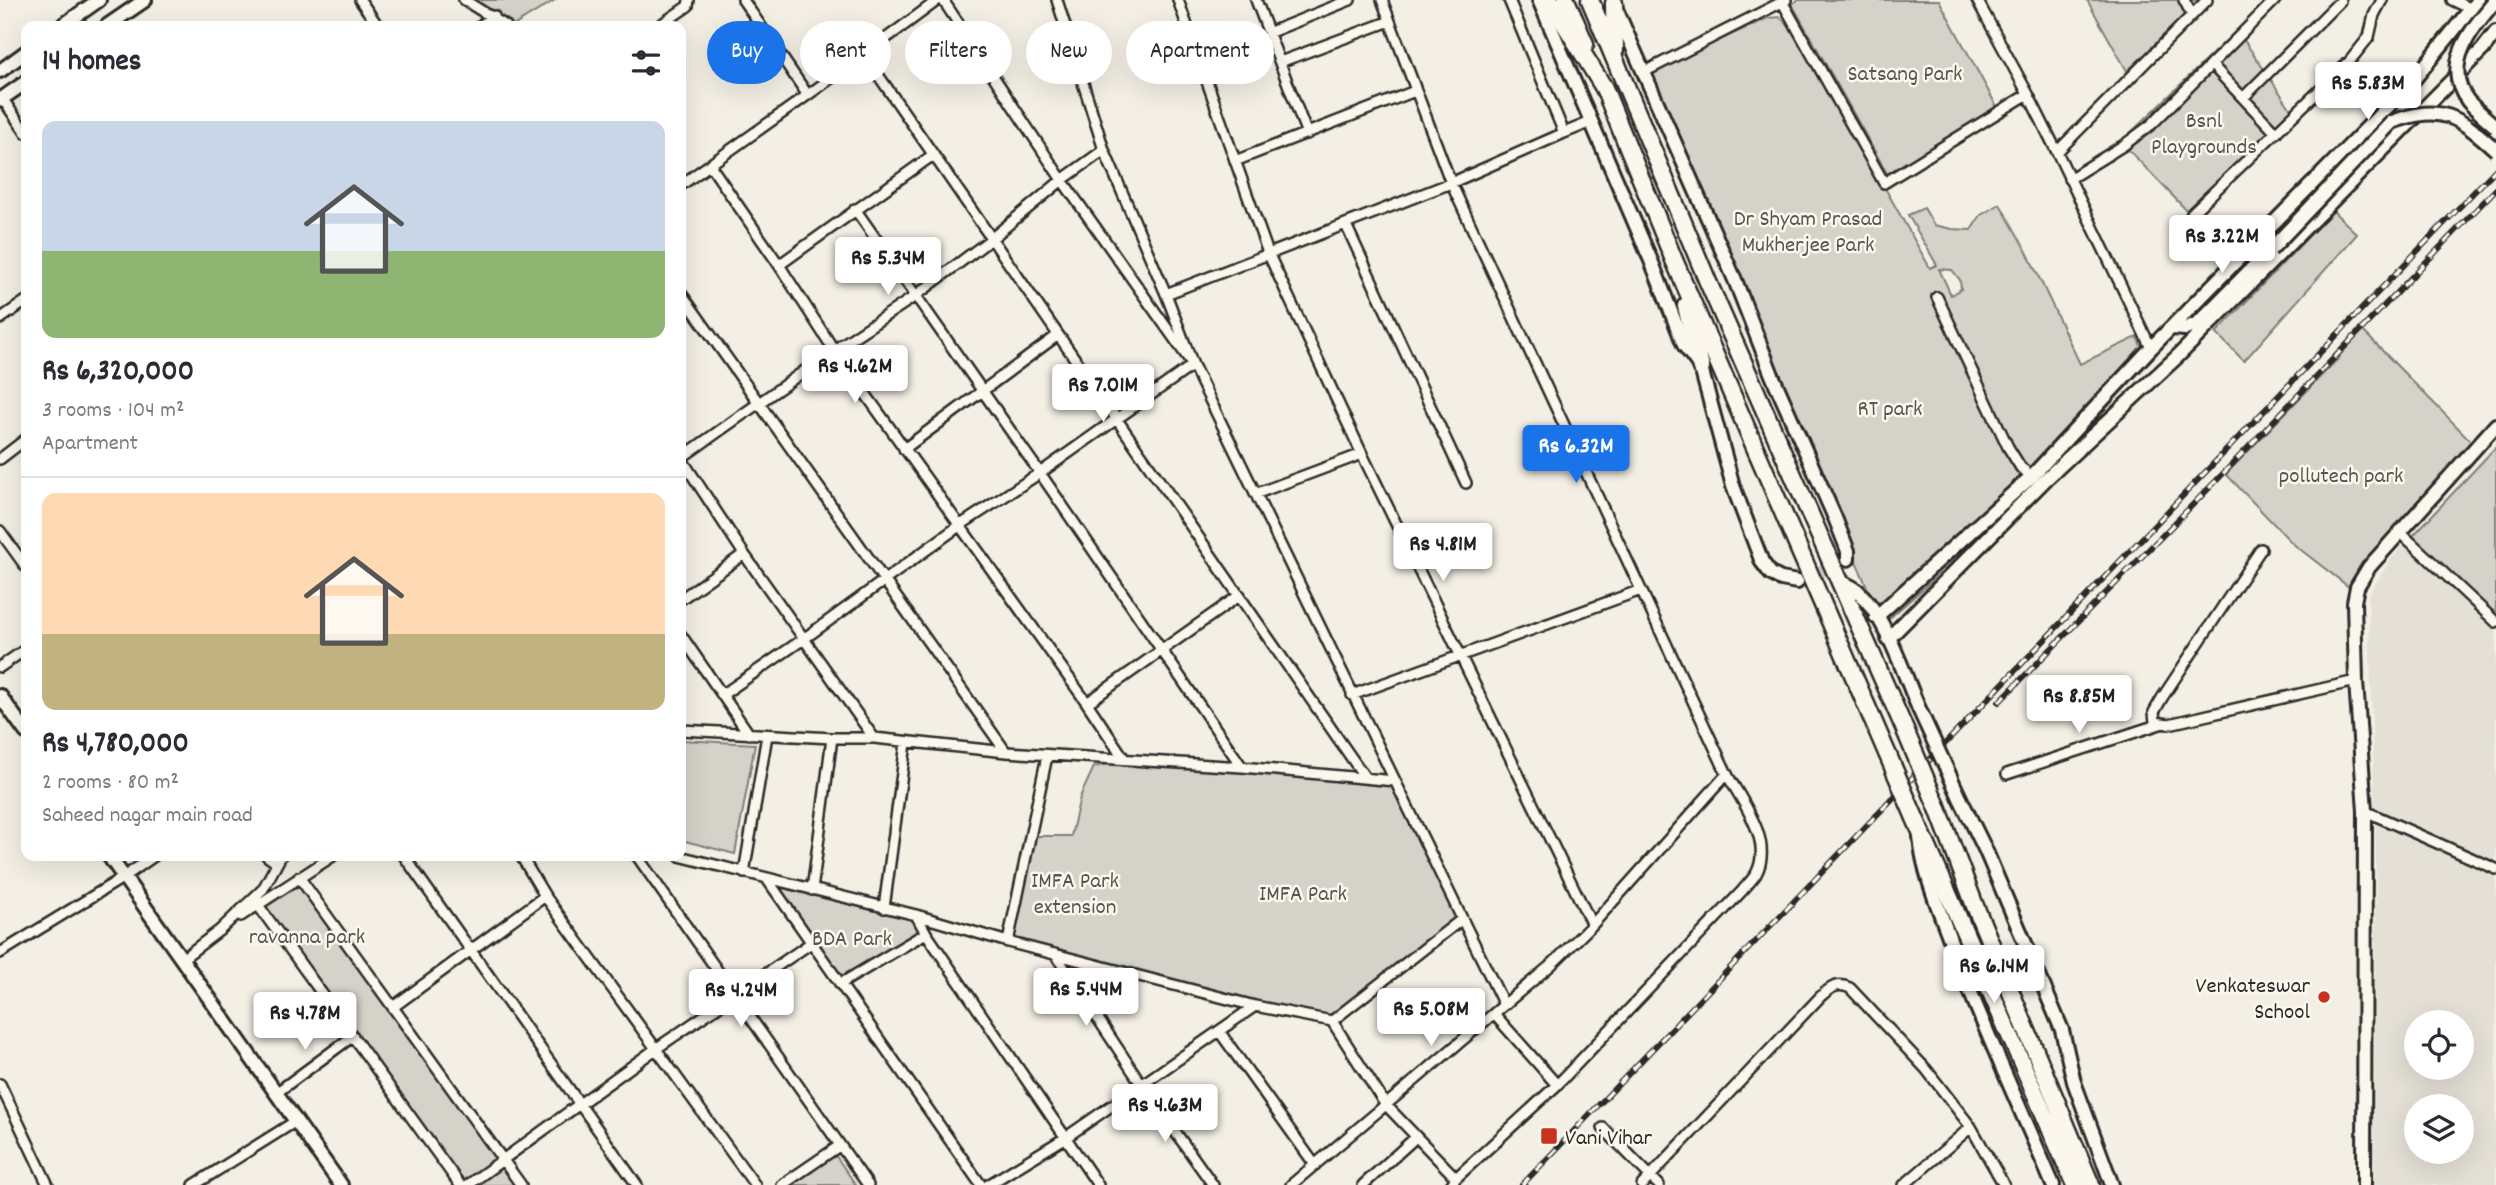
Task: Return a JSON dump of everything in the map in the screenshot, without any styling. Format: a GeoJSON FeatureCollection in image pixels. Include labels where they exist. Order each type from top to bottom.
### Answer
{"type":"FeatureCollection","features":[{"type":"Feature","properties":{"kind":"highway"},"geometry":{"type":"LineString","coordinates":[[1550,0],[1604,88]]}},
{"type":"Feature","properties":{"kind":"highway"},"geometry":{"type":"LineString","coordinates":[[1566,0],[1674,260],[1942,884],[2075,1185]]}},
{"type":"Feature","properties":{"kind":"highway"},"geometry":{"type":"LineString","coordinates":[[1613,1],[1615,60]]}},
{"type":"Feature","properties":{"kind":"highway"},"geometry":{"type":"LineString","coordinates":[[1592,3],[1708,282],[1902,723],[2091,1185]]}},
{"type":"Feature","properties":{"kind":"highway"},"geometry":{"type":"LineString","coordinates":[[1674,260],[1701,368]]}},
{"type":"Feature","properties":{"kind":"street"},"geometry":{"type":"LineString","coordinates":[[69,21],[99,0]]}},
{"type":"Feature","properties":{"kind":"street"},"geometry":{"type":"LineString","coordinates":[[114,21],[145,0]]}},
{"type":"Feature","properties":{"kind":"street"},"geometry":{"type":"LineString","coordinates":[[360,0],[375,21]]}},
{"type":"Feature","properties":{"kind":"street"},"geometry":{"type":"LineString","coordinates":[[464,0],[500,21]]}},
{"type":"Feature","properties":{"kind":"street"},"geometry":{"type":"LineString","coordinates":[[666,21],[688,6],[688,0]]}},
{"type":"Feature","properties":{"kind":"street"},"geometry":{"type":"LineString","coordinates":[[743,0],[807,94]]}},
{"type":"Feature","properties":{"kind":"street"},"geometry":{"type":"LineString","coordinates":[[1057,0],[1104,150],[1166,294],[1193,365],[1504,1005]]}},
{"type":"Feature","properties":{"kind":"street"},"geometry":{"type":"LineString","coordinates":[[1178,0],[1268,253],[1362,454],[1592,925]]}},
{"type":"Feature","properties":{"kind":"street"},"geometry":{"type":"LineString","coordinates":[[1256,0],[1264,21]]}},
{"type":"Feature","properties":{"kind":"street"},"geometry":{"type":"LineString","coordinates":[[1274,31],[1350,0]]}},
{"type":"Feature","properties":{"kind":"street"},"geometry":{"type":"LineString","coordinates":[[686,858],[916,915],[1008,942],[1255,1006],[1332,1021],[1385,1104],[1454,1182],[1557,1085],[1756,874],[1762,852],[1761,839],[1727,774],[1451,183],[1382,0]]}},
{"type":"Feature","properties":{"kind":"street"},"geometry":{"type":"LineString","coordinates":[[1509,0],[1564,133]]}},
{"type":"Feature","properties":{"kind":"street"},"geometry":{"type":"LineString","coordinates":[[1539,0],[1652,263],[1684,345],[1701,368],[1733,486],[1762,562],[1771,573],[1781,579],[1797,582]]}},
{"type":"Feature","properties":{"kind":"street"},"geometry":{"type":"LineString","coordinates":[[1977,0],[2028,94],[2151,348]]}},
{"type":"Feature","properties":{"kind":"street"},"geometry":{"type":"LineString","coordinates":[[2184,0],[2192,15]]}},
{"type":"Feature","properties":{"kind":"street"},"geometry":{"type":"LineString","coordinates":[[2057,152],[2207,0]]}},
{"type":"Feature","properties":{"kind":"street"},"geometry":{"type":"LineString","coordinates":[[2070,179],[2137,136],[2274,0]]}},
{"type":"Feature","properties":{"kind":"street"},"geometry":{"type":"LineString","coordinates":[[2192,249],[2185,232],[2193,212],[2321,91],[2365,43],[2382,0]]}},
{"type":"Feature","properties":{"kind":"street"},"geometry":{"type":"LineString","coordinates":[[1876,617],[2032,476],[2151,348],[2411,83],[2474,4],[2452,0]]}},
{"type":"Feature","properties":{"kind":"street"},"geometry":{"type":"LineString","coordinates":[[2496,0],[2473,28],[2458,56],[2457,77],[2467,99],[2496,127]]}},
{"type":"Feature","properties":{"kind":"street"},"geometry":{"type":"LineString","coordinates":[[891,36],[935,1],[1193,365]]}},
{"type":"Feature","properties":{"kind":"street"},"geometry":{"type":"LineString","coordinates":[[1613,1],[1735,280],[1772,375],[1835,518],[1848,559]]}},
{"type":"Feature","properties":{"kind":"street"},"geometry":{"type":"LineString","coordinates":[[1644,72],[1785,1],[1884,183],[2028,94]]}},
{"type":"Feature","properties":{"kind":"street"},"geometry":{"type":"LineString","coordinates":[[2243,99],[2340,1]]}},
{"type":"Feature","properties":{"kind":"street"},"geometry":{"type":"LineString","coordinates":[[487,21],[494,16]]}},
{"type":"Feature","properties":{"kind":"street"},"geometry":{"type":"LineString","coordinates":[[1280,62],[1390,20]]}},
{"type":"Feature","properties":{"kind":"street"},"geometry":{"type":"LineString","coordinates":[[1888,639],[2046,480],[2189,345],[2496,33]]}},
{"type":"Feature","properties":{"kind":"street"},"geometry":{"type":"LineString","coordinates":[[1274,48],[1307,134]]}},
{"type":"Feature","properties":{"kind":"street"},"geometry":{"type":"LineString","coordinates":[[0,71],[21,56]]}},
{"type":"Feature","properties":{"kind":"street"},"geometry":{"type":"LineString","coordinates":[[2211,64],[2276,134]]}},
{"type":"Feature","properties":{"kind":"street"},"geometry":{"type":"LineString","coordinates":[[686,182],[822,84]]}},
{"type":"Feature","properties":{"kind":"street"},"geometry":{"type":"LineString","coordinates":[[884,84],[1364,776]]}},
{"type":"Feature","properties":{"kind":"street"},"geometry":{"type":"LineString","coordinates":[[21,85],[1,99],[21,126]]}},
{"type":"Feature","properties":{"kind":"street"},"geometry":{"type":"LineString","coordinates":[[1235,161],[1415,91]]}},
{"type":"Feature","properties":{"kind":"street"},"geometry":{"type":"LineString","coordinates":[[2172,328],[2185,329],[2198,323],[2392,122],[2410,115],[2439,113],[2459,119],[2496,150]]}},
{"type":"Feature","properties":{"kind":"street"},"geometry":{"type":"LineString","coordinates":[[1166,294],[1451,183],[1591,122]]}},
{"type":"Feature","properties":{"kind":"street"},"geometry":{"type":"LineString","coordinates":[[686,454],[914,297],[1104,150]]}},
{"type":"Feature","properties":{"kind":"street"},"geometry":{"type":"LineString","coordinates":[[779,265],[933,155]]}},
{"type":"Feature","properties":{"kind":"street"},"geometry":{"type":"LineString","coordinates":[[710,165],[834,350],[1125,760]]}},
{"type":"Feature","properties":{"kind":"street"},"geometry":{"type":"LineString","coordinates":[[855,209],[914,297],[1041,473],[1242,767]]}},
{"type":"Feature","properties":{"kind":"street"},"geometry":{"type":"LineString","coordinates":[[1346,225],[1466,483]]}},
{"type":"Feature","properties":{"kind":"street"},"geometry":{"type":"LineString","coordinates":[[1937,297],[2008,447],[2021,468],[2032,476]]}},
{"type":"Feature","properties":{"kind":"street"},"geometry":{"type":"LineString","coordinates":[[686,300],[1006,752]]}},
{"type":"Feature","properties":{"kind":"street"},"geometry":{"type":"LineString","coordinates":[[0,319],[21,304]]}},
{"type":"Feature","properties":{"kind":"street"},"geometry":{"type":"LineString","coordinates":[[2189,345],[2198,323]]}},
{"type":"Feature","properties":{"kind":"street"},"geometry":{"type":"LineString","coordinates":[[904,449],[1058,335]]}},
{"type":"Feature","properties":{"kind":"street"},"geometry":{"type":"LineString","coordinates":[[722,695],[959,526],[1041,473],[1193,365]]}},
{"type":"Feature","properties":{"kind":"street"},"geometry":{"type":"LineString","coordinates":[[2364,1185],[2365,811],[2356,681],[2354,601],[2357,587],[2369,567],[2496,425]]}},
{"type":"Feature","properties":{"kind":"street"},"geometry":{"type":"LineString","coordinates":[[0,458],[21,443]]}},
{"type":"Feature","properties":{"kind":"street"},"geometry":{"type":"LineString","coordinates":[[1255,494],[1362,454]]}},
{"type":"Feature","properties":{"kind":"street"},"geometry":{"type":"LineString","coordinates":[[686,466],[744,554],[874,738]]}},
{"type":"Feature","properties":{"kind":"street"},"geometry":{"type":"LineString","coordinates":[[0,531],[21,560]]}},
{"type":"Feature","properties":{"kind":"street"},"geometry":{"type":"LineString","coordinates":[[2400,532],[2496,622]]}},
{"type":"Feature","properties":{"kind":"street"},"geometry":{"type":"LineString","coordinates":[[2160,724],[2155,722],[2153,717],[2158,705],[2261,549]]}},
{"type":"Feature","properties":{"kind":"street"},"geometry":{"type":"LineString","coordinates":[[686,595],[744,554]]}},
{"type":"Feature","properties":{"kind":"street"},"geometry":{"type":"LineString","coordinates":[[1838,580],[1857,590],[1876,617],[1985,849],[2062,1030],[2074,1082],[2112,1185]]}},
{"type":"Feature","properties":{"kind":"street"},"geometry":{"type":"LineString","coordinates":[[1352,695],[1641,590]]}},
{"type":"Feature","properties":{"kind":"street"},"geometry":{"type":"LineString","coordinates":[[1087,703],[1240,595]]}},
{"type":"Feature","properties":{"kind":"street"},"geometry":{"type":"LineString","coordinates":[[686,642],[749,734]]}},
{"type":"Feature","properties":{"kind":"street"},"geometry":{"type":"LineString","coordinates":[[0,667],[21,652]]}},
{"type":"Feature","properties":{"kind":"street"},"geometry":{"type":"LineString","coordinates":[[2007,774],[2160,724],[2356,681]]}},
{"type":"Feature","properties":{"kind":"street"},"geometry":{"type":"LineString","coordinates":[[0,696],[21,725]]}},
{"type":"Feature","properties":{"kind":"street"},"geometry":{"type":"LineString","coordinates":[[686,730],[874,738],[1047,756],[1242,767],[1364,776],[1395,781]]}},
{"type":"Feature","properties":{"kind":"street"},"geometry":{"type":"LineString","coordinates":[[744,873],[767,735]]}},
{"type":"Feature","properties":{"kind":"street"},"geometry":{"type":"LineString","coordinates":[[812,890],[832,738]]}},
{"type":"Feature","properties":{"kind":"street"},"geometry":{"type":"LineString","coordinates":[[884,908],[906,743]]}},
{"type":"Feature","properties":{"kind":"street"},"geometry":{"type":"LineString","coordinates":[[1008,942],[1047,756]]}},
{"type":"Feature","properties":{"kind":"street"},"geometry":{"type":"LineString","coordinates":[[1291,1185],[1550,966],[1592,925],[1727,774]]}},
{"type":"Feature","properties":{"kind":"street"},"geometry":{"type":"LineString","coordinates":[[2365,811],[2496,869]]}},
{"type":"Feature","properties":{"kind":"street"},"geometry":{"type":"LineString","coordinates":[[1917,823],[1921,854],[1959,964],[2053,1185]]}},
{"type":"Feature","properties":{"kind":"street"},"geometry":{"type":"LineString","coordinates":[[113,861],[341,1185]]}},
{"type":"Feature","properties":{"kind":"street"},"geometry":{"type":"LineString","coordinates":[[0,953],[147,861]]}},
{"type":"Feature","properties":{"kind":"street"},"geometry":{"type":"LineString","coordinates":[[220,930],[263,889],[278,861]]}},
{"type":"Feature","properties":{"kind":"street"},"geometry":{"type":"LineString","coordinates":[[182,959],[220,930],[325,861]]}},
{"type":"Feature","properties":{"kind":"street"},"geometry":{"type":"LineString","coordinates":[[407,861],[637,1185]]}},
{"type":"Feature","properties":{"kind":"street"},"geometry":{"type":"LineString","coordinates":[[524,861],[545,896],[755,1185]]}},
{"type":"Feature","properties":{"kind":"street"},"geometry":{"type":"LineString","coordinates":[[640,861],[868,1185]]}},
{"type":"Feature","properties":{"kind":"street"},"geometry":{"type":"LineString","coordinates":[[299,877],[521,1185]]}},
{"type":"Feature","properties":{"kind":"street"},"geometry":{"type":"LineString","coordinates":[[767,879],[981,1185]]}},
{"type":"Feature","properties":{"kind":"street"},"geometry":{"type":"LineString","coordinates":[[393,1007],[545,896]]}},
{"type":"Feature","properties":{"kind":"street"},"geometry":{"type":"LineString","coordinates":[[258,905],[460,1185]]}},
{"type":"Feature","properties":{"kind":"street"},"geometry":{"type":"LineString","coordinates":[[916,915],[1098,1185]]}},
{"type":"Feature","properties":{"kind":"street"},"geometry":{"type":"LineString","coordinates":[[1332,1021],[1462,919]]}},
{"type":"Feature","properties":{"kind":"street"},"geometry":{"type":"LineString","coordinates":[[841,984],[926,933]]}},
{"type":"Feature","properties":{"kind":"street"},"geometry":{"type":"LineString","coordinates":[[468,1185],[657,1048],[811,943]]}},
{"type":"Feature","properties":{"kind":"street"},"geometry":{"type":"LineString","coordinates":[[1055,954],[1142,1085],[1213,1185]]}},
{"type":"Feature","properties":{"kind":"street"},"geometry":{"type":"LineString","coordinates":[[1642,1185],[1821,996],[1835,986],[1843,985],[1850,988],[1926,1069],[1971,1127],[2004,1185]]}},
{"type":"Feature","properties":{"kind":"street"},"geometry":{"type":"LineString","coordinates":[[988,1185],[1065,1138],[1255,1006]]}},
{"type":"Feature","properties":{"kind":"street"},"geometry":{"type":"LineString","coordinates":[[1495,1015],[1557,1085]]}},
{"type":"Feature","properties":{"kind":"street"},"geometry":{"type":"LineString","coordinates":[[1219,1031],[1315,1165]]}},
{"type":"Feature","properties":{"kind":"street"},"geometry":{"type":"LineString","coordinates":[[276,1093],[353,1037]]}},
{"type":"Feature","properties":{"kind":"street"},"geometry":{"type":"LineString","coordinates":[[0,1084],[48,1185]]}},
{"type":"Feature","properties":{"kind":"street"},"geometry":{"type":"LineString","coordinates":[[194,1185],[296,1121]]}},
{"type":"Feature","properties":{"kind":"street"},"geometry":{"type":"LineString","coordinates":[[1904,1185],[1971,1127]]}},
{"type":"Feature","properties":{"kind":"street"},"geometry":{"type":"LineString","coordinates":[[1603,1128],[1659,1185]]}},
{"type":"Feature","properties":{"kind":"street"},"geometry":{"type":"LineString","coordinates":[[1363,1185],[1416,1137]]}},
{"type":"Feature","properties":{"kind":"street"},"geometry":{"type":"LineString","coordinates":[[782,1185],[839,1146]]}},
{"type":"Feature","properties":{"kind":"shaded area"},"geometry":{"type":"Polygon","coordinates":[[[2496,443],[2496,1185],[2374,1185],[2376,846],[2368,595],[2392,558],[2496,443]]]}},
{"type":"Feature","properties":{"kind":"green space"},"geometry":{"type":"Polygon","coordinates":[[[469,0],[555,0],[521,21],[505,21],[469,0]]]}},
{"type":"Feature","properties":{"kind":"green space","name":"Satsang Park"},"geometry":{"type":"Polygon","coordinates":[[[1798,0],[1939,0],[1997,107],[1888,175],[1792,4],[1798,0]]]}},
{"type":"Feature","properties":{"kind":"green space"},"geometry":{"type":"Polygon","coordinates":[[[2087,0],[2197,0],[2200,5],[2127,71],[2087,0]]]}},
{"type":"Feature","properties":{"kind":"green space"},"geometry":{"type":"Polygon","coordinates":[[[1780,17],[1801,39],[1930,268],[1937,265],[1908,215],[1924,208],[1934,225],[1971,230],[1981,215],[2000,204],[2027,252],[2080,364],[2137,337],[2142,348],[2032,482],[1945,569],[1883,624],[1646,73],[1768,18],[1780,17]],[[1939,269],[1951,295],[1961,289],[1960,280],[1952,270],[1939,269]]]}},
{"type":"Feature","properties":{"kind":"green space","name":"Bsnl Playgrounds"},"geometry":{"type":"Polygon","coordinates":[[[2237,30],[2295,115],[2191,215],[2121,142],[2237,30]]]}},
{"type":"Feature","properties":{"kind":"green space"},"geometry":{"type":"Polygon","coordinates":[[[2333,211],[2357,234],[2244,361],[2216,333],[2333,211]]]}},
{"type":"Feature","properties":{"kind":"green space","name":"pollutech park"},"geometry":{"type":"Polygon","coordinates":[[[2362,330],[2476,446],[2354,591],[2292,543],[2226,474],[2340,357],[2338,354],[2362,330]]]}},
{"type":"Feature","properties":{"kind":"green space"},"geometry":{"type":"Polygon","coordinates":[[[2496,447],[2496,620],[2409,540],[2496,447]]]}},
{"type":"Feature","properties":{"kind":"green space"},"geometry":{"type":"Polygon","coordinates":[[[686,740],[755,744],[735,854],[686,841],[686,740]]]}},
{"type":"Feature","properties":{"kind":"green space","name":"IMFA Park"},"geometry":{"type":"Polygon","coordinates":[[[1125,760],[1395,781],[1462,919],[1332,1021],[1008,942],[1030,836],[1071,836],[1080,797],[1094,767],[1125,760]]]}},
{"type":"Feature","properties":{"kind":"green space","name":"ravanna park"},"geometry":{"type":"Polygon","coordinates":[[[299,877],[521,1185],[458,1185],[254,907],[299,877]]]}},
{"type":"Feature","properties":{"kind":"green space","name":"BDA Park"},"geometry":{"type":"Polygon","coordinates":[[[767,879],[916,915],[926,933],[840,984],[767,879]]]}},
{"type":"Feature","properties":{"kind":"green space"},"geometry":{"type":"Polygon","coordinates":[[[833,1152],[856,1185],[784,1185],[833,1152]]]}},
{"type":"Feature","properties":{"kind":"tunnel"},"geometry":{"type":"LineString","coordinates":[[1797,582],[1848,559]]}},
{"type":"Feature","properties":{"kind":"railway"},"geometry":{"type":"LineString","coordinates":[[1522,1185],[2496,169]]}},
{"type":"Feature","properties":{"kind":"railway"},"geometry":{"type":"LineString","coordinates":[[1999,702],[2496,189]]}},
{"type":"Feature","properties":{"kind":"place","name":"Venkateswar School"},"geometry":{"type":"Point","coordinates":[2324,997]}},
{"type":"Feature","properties":{"kind":"place","name":"Vani Vihar"},"geometry":{"type":"Point","coordinates":[1549,1136]}},
{"type":"Feature","properties":{"kind":"park label","name":"Dr Shyam Prasad Mukherjee Park"},"geometry":{"type":"Point","coordinates":[1808,230]}},
{"type":"Feature","properties":{"kind":"park label","name":"RT park"},"geometry":{"type":"Point","coordinates":[1890,407]}},
{"type":"Feature","properties":{"kind":"park label","name":"IMFA Park extension"},"geometry":{"type":"Point","coordinates":[1075,892]}}]}
